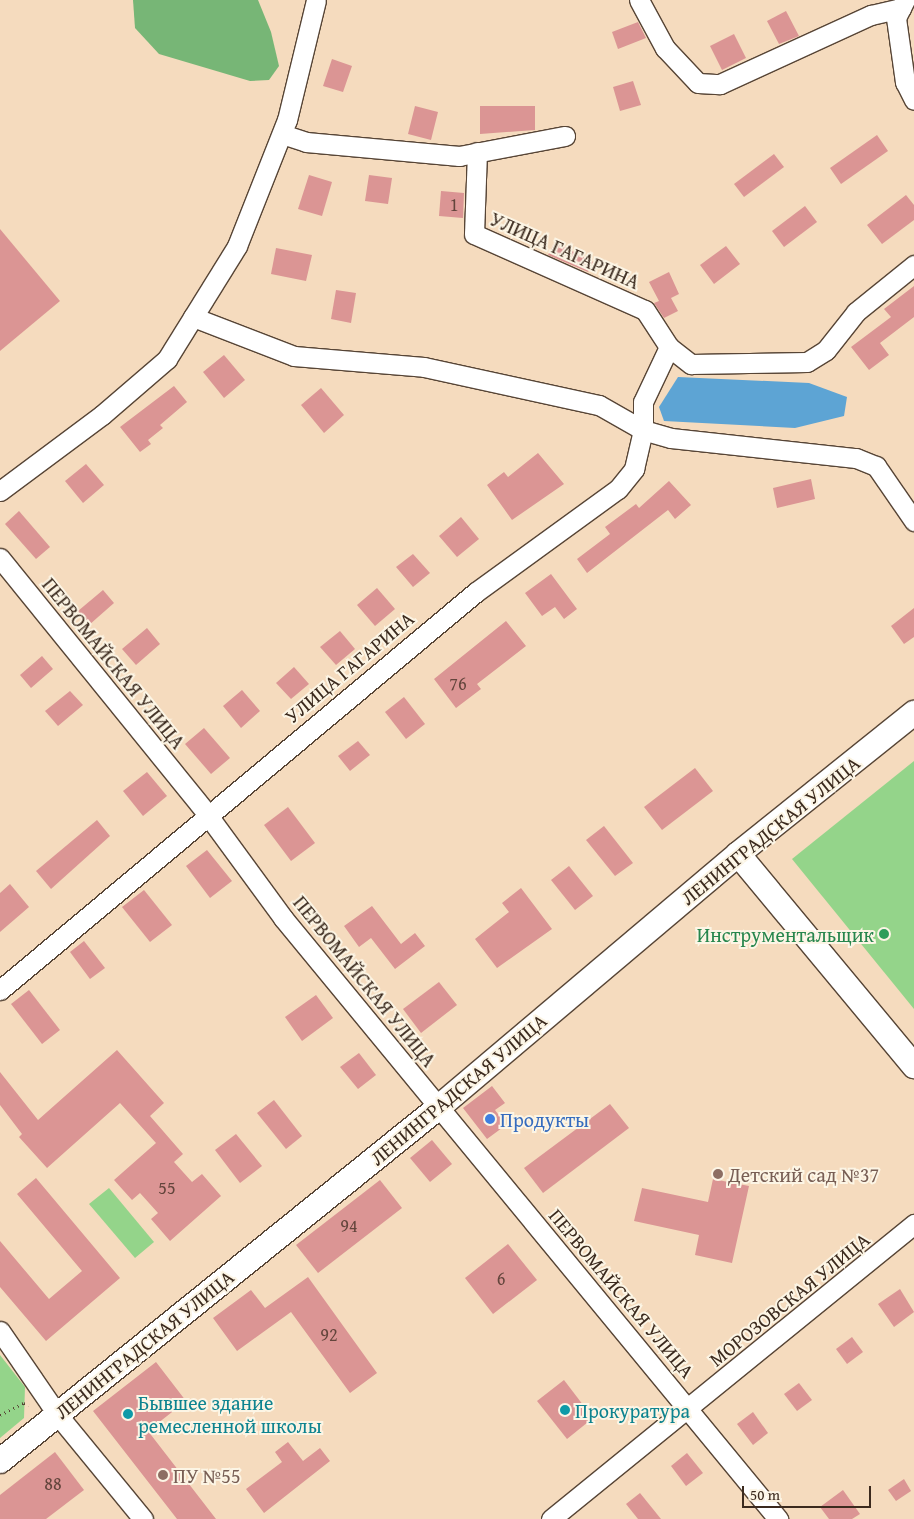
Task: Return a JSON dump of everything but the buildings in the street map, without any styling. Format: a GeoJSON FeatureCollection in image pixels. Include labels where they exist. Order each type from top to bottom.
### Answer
{"type":"FeatureCollection","features":[{"type":"Feature","properties":{"kind":"main road","name":"ЛЕНИНГРАДСКАЯ УЛИЦА"},"geometry":{"type":"LineString","coordinates":[[0,1461],[438,1107],[738,854],[914,713]]}},
{"type":"Feature","properties":{"kind":"main road"},"geometry":{"type":"LineString","coordinates":[[738,854],[914,1066]]}},
{"type":"Feature","properties":{"kind":"street"},"geometry":{"type":"LineString","coordinates":[[640,0],[665,48],[698,83],[720,84],[871,15],[903,4]]}},
{"type":"Feature","properties":{"kind":"street"},"geometry":{"type":"LineString","coordinates":[[0,491],[102,415],[167,359],[237,246],[282,134],[314,1]]}},
{"type":"Feature","properties":{"kind":"street"},"geometry":{"type":"LineString","coordinates":[[903,4],[896,18],[905,82],[914,100]]}},
{"type":"Feature","properties":{"kind":"street"},"geometry":{"type":"LineString","coordinates":[[282,134],[306,142],[459,156],[566,136]]}},
{"type":"Feature","properties":{"kind":"street","name":"УЛИЦА ГАГАРИНА"},"geometry":{"type":"LineString","coordinates":[[477,152],[474,234],[645,310],[669,347],[691,364],[807,362],[826,350],[856,312],[914,265]]}},
{"type":"Feature","properties":{"kind":"street"},"geometry":{"type":"LineString","coordinates":[[193,317],[294,356],[424,367],[599,405],[643,430],[671,438],[856,458],[876,466],[914,521]]}},
{"type":"Feature","properties":{"kind":"street","name":"УЛИЦА ГАГАРИНА"},"geometry":{"type":"LineString","coordinates":[[0,990],[208,814],[476,592],[618,489],[634,469],[643,430],[643,402],[669,347]]}},
{"type":"Feature","properties":{"kind":"street","name":"ПЕРВОМАЙСКАЯ УЛИЦА"},"geometry":{"type":"LineString","coordinates":[[0,558],[208,814],[283,918],[690,1409],[778,1519]]}},
{"type":"Feature","properties":{"kind":"street","name":"МОРОЗОВСКАЯ УЛИЦА"},"geometry":{"type":"LineString","coordinates":[[551,1519],[690,1409],[914,1224]]}},
{"type":"Feature","properties":{"kind":"street"},"geometry":{"type":"LineString","coordinates":[[0,1331],[57,1414],[143,1519]]}},
{"type":"Feature","properties":{"kind":"path"},"geometry":{"type":"LineString","coordinates":[[0,1415],[24,1403],[57,1414]]}},
{"type":"Feature","properties":{"kind":"green space"},"geometry":{"type":"Polygon","coordinates":[[[133,0],[258,0],[271,32],[279,66],[269,80],[250,81],[159,54],[135,28],[133,0]]]}},
{"type":"Feature","properties":{"kind":"green space","name":"Инструментальщик"},"geometry":{"type":"Polygon","coordinates":[[[914,761],[914,1009],[792,859],[914,761]]]}},
{"type":"Feature","properties":{"kind":"green space"},"geometry":{"type":"Polygon","coordinates":[[[109,1188],[154,1242],[135,1258],[89,1204],[109,1188]]]}},
{"type":"Feature","properties":{"kind":"green space"},"geometry":{"type":"Polygon","coordinates":[[[0,1355],[25,1387],[24,1418],[0,1438],[0,1355]]]}},
{"type":"Feature","properties":{"kind":"water"},"geometry":{"type":"Polygon","coordinates":[[[678,377],[809,383],[847,397],[844,416],[795,428],[664,421],[659,407],[678,377]]]}},
{"type":"Feature","properties":{"kind":"place","name":"Инструментальщик"},"geometry":{"type":"Point","coordinates":[884,934]}},
{"type":"Feature","properties":{"kind":"place","name":"Продукты"},"geometry":{"type":"Point","coordinates":[490,1119]}},
{"type":"Feature","properties":{"kind":"place","name":"Детский сад №37"},"geometry":{"type":"Point","coordinates":[718,1174]}},
{"type":"Feature","properties":{"kind":"place","name":"Прокуратура"},"geometry":{"type":"Point","coordinates":[565,1410]}},
{"type":"Feature","properties":{"kind":"place","name":"Бывшее здание ремесленной школы"},"geometry":{"type":"Point","coordinates":[128,1414]}},
{"type":"Feature","properties":{"kind":"place","name":"ПУ №55"},"geometry":{"type":"Point","coordinates":[163,1475]}}]}
